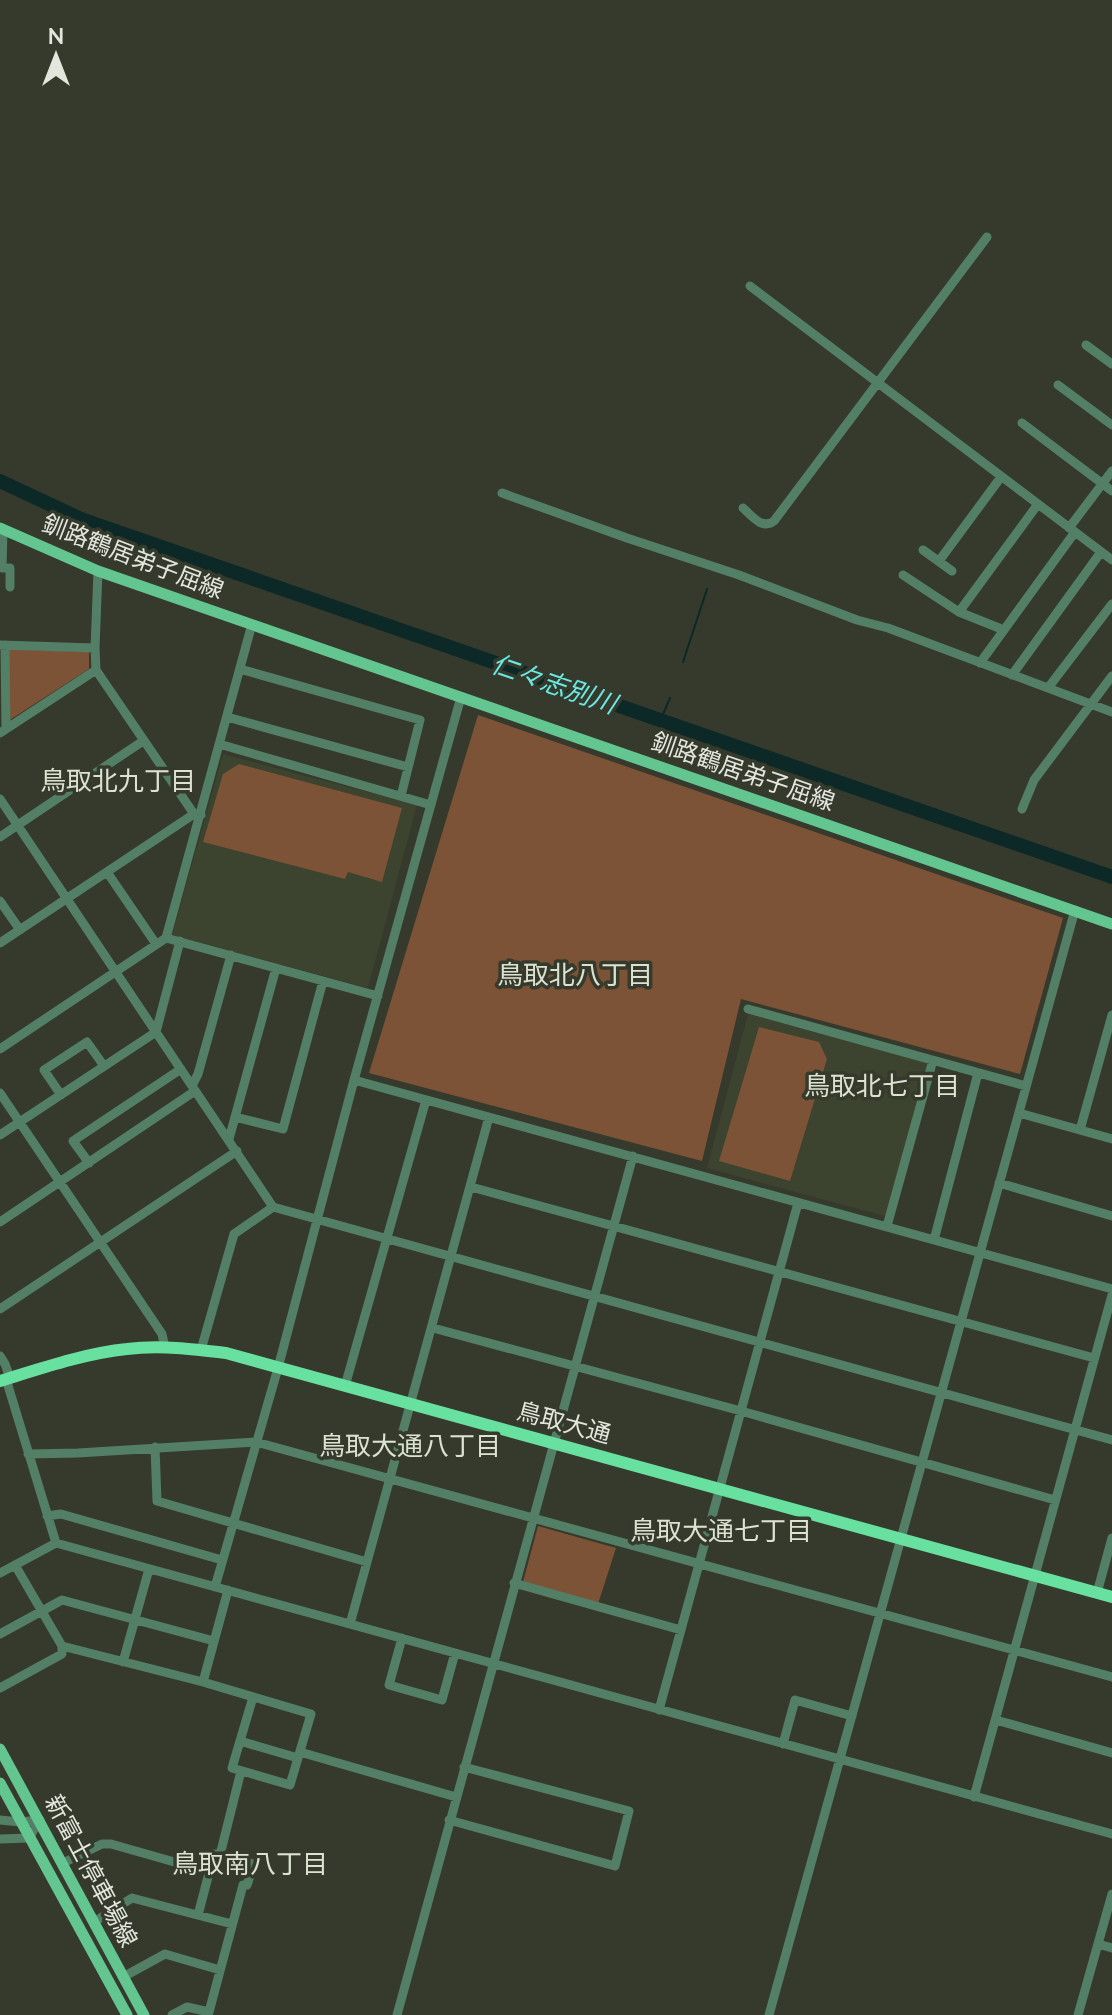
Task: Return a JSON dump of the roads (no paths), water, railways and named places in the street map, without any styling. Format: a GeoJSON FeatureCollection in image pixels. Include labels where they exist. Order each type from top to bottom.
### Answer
{"type":"FeatureCollection","features":[{"type":"Feature","properties":{"kind":"highway","name":"鳥取大通"},"geometry":{"type":"LineString","coordinates":[[5,1379],[85,1356],[126,1349],[165,1348],[226,1353],[1112,1597]]}},
{"type":"Feature","properties":{"kind":"main road","name":"釧路鶴居弟子屈線"},"geometry":{"type":"LineString","coordinates":[[2,529],[98,571],[1112,924]]}},
{"type":"Feature","properties":{"kind":"main road","name":"新富士停車場線"},"geometry":{"type":"LineString","coordinates":[[0,1749],[144,2015]]}},
{"type":"Feature","properties":{"kind":"main road","name":"新富士停車場線"},"geometry":{"type":"LineString","coordinates":[[0,1783],[127,2015]]}},
{"type":"Feature","properties":{"kind":"street"},"geometry":{"type":"LineString","coordinates":[[743,508],[764,524],[774,521],[987,237]]}},
{"type":"Feature","properties":{"kind":"street"},"geometry":{"type":"LineString","coordinates":[[750,286],[1112,560]]}},
{"type":"Feature","properties":{"kind":"street"},"geometry":{"type":"LineString","coordinates":[[1086,345],[1112,364]]}},
{"type":"Feature","properties":{"kind":"street"},"geometry":{"type":"LineString","coordinates":[[1058,385],[1112,425]]}},
{"type":"Feature","properties":{"kind":"street"},"geometry":{"type":"LineString","coordinates":[[1022,423],[1112,491]]}},
{"type":"Feature","properties":{"kind":"street"},"geometry":{"type":"LineString","coordinates":[[980,663],[1112,471]]}},
{"type":"Feature","properties":{"kind":"street"},"geometry":{"type":"LineString","coordinates":[[939,561],[1001,477]]}},
{"type":"Feature","properties":{"kind":"street"},"geometry":{"type":"LineString","coordinates":[[502,493],[739,575],[857,620],[888,628],[1112,712]]}},
{"type":"Feature","properties":{"kind":"street"},"geometry":{"type":"LineString","coordinates":[[959,612],[1038,504]]}},
{"type":"Feature","properties":{"kind":"street"},"geometry":{"type":"LineString","coordinates":[[2,529],[2,568],[10,568],[10,587]]}},
{"type":"Feature","properties":{"kind":"street"},"geometry":{"type":"LineString","coordinates":[[923,550],[952,571]]}},
{"type":"Feature","properties":{"kind":"street"},"geometry":{"type":"LineString","coordinates":[[1012,675],[1101,552]]}},
{"type":"Feature","properties":{"kind":"street"},"geometry":{"type":"LineString","coordinates":[[98,571],[96,670],[197,815]]}},
{"type":"Feature","properties":{"kind":"street"},"geometry":{"type":"LineString","coordinates":[[903,575],[959,612],[1004,630]]}},
{"type":"Feature","properties":{"kind":"street"},"geometry":{"type":"LineString","coordinates":[[1048,688],[1112,604]]}},
{"type":"Feature","properties":{"kind":"street"},"geometry":{"type":"LineString","coordinates":[[166,938],[197,815],[252,624]]}},
{"type":"Feature","properties":{"kind":"street"},"geometry":{"type":"LineString","coordinates":[[3,731],[2,645],[95,648]]}},
{"type":"Feature","properties":{"kind":"street"},"geometry":{"type":"LineString","coordinates":[[240,669],[420,720],[401,796]]}},
{"type":"Feature","properties":{"kind":"street"},"geometry":{"type":"LineString","coordinates":[[3,731],[96,670]]}},
{"type":"Feature","properties":{"kind":"street"},"geometry":{"type":"LineString","coordinates":[[1022,809],[1034,780],[1112,676]]}},
{"type":"Feature","properties":{"kind":"street"},"geometry":{"type":"LineString","coordinates":[[215,1587],[461,697]]}},
{"type":"Feature","properties":{"kind":"street"},"geometry":{"type":"LineString","coordinates":[[227,717],[408,767]]}},
{"type":"Feature","properties":{"kind":"street"},"geometry":{"type":"LineString","coordinates":[[0,837],[143,741]]}},
{"type":"Feature","properties":{"kind":"street"},"geometry":{"type":"LineString","coordinates":[[219,744],[431,805]]}},
{"type":"Feature","properties":{"kind":"street"},"geometry":{"type":"LineString","coordinates":[[0,799],[273,1207],[1112,1440]]}},
{"type":"Feature","properties":{"kind":"street"},"geometry":{"type":"LineString","coordinates":[[0,943],[197,815]]}},
{"type":"Feature","properties":{"kind":"street"},"geometry":{"type":"LineString","coordinates":[[107,872],[156,944]]}},
{"type":"Feature","properties":{"kind":"street"},"geometry":{"type":"LineString","coordinates":[[0,901],[20,930]]}},
{"type":"Feature","properties":{"kind":"street"},"geometry":{"type":"LineString","coordinates":[[769,2015],[1075,910]]}},
{"type":"Feature","properties":{"kind":"street"},"geometry":{"type":"LineString","coordinates":[[0,1049],[166,938],[378,996]]}},
{"type":"Feature","properties":{"kind":"street"},"geometry":{"type":"LineString","coordinates":[[0,1135],[156,1032],[180,941]]}},
{"type":"Feature","properties":{"kind":"street"},"geometry":{"type":"LineString","coordinates":[[1,1219],[89,1163],[194,1088],[231,955]]}},
{"type":"Feature","properties":{"kind":"street"},"geometry":{"type":"LineString","coordinates":[[229,1139],[276,968]]}},
{"type":"Feature","properties":{"kind":"street"},"geometry":{"type":"LineString","coordinates":[[235,1117],[283,1129],[323,981]]}},
{"type":"Feature","properties":{"kind":"street"},"geometry":{"type":"LineString","coordinates":[[748,1009],[1026,1086]]}},
{"type":"Feature","properties":{"kind":"street"},"geometry":{"type":"LineString","coordinates":[[1080,1130],[1112,1015]]}},
{"type":"Feature","properties":{"kind":"street"},"geometry":{"type":"LineString","coordinates":[[61,1095],[44,1070],[87,1042],[104,1066]]}},
{"type":"Feature","properties":{"kind":"street"},"geometry":{"type":"LineString","coordinates":[[887,1226],[933,1060]]}},
{"type":"Feature","properties":{"kind":"street"},"geometry":{"type":"LineString","coordinates":[[89,1163],[73,1141],[181,1069]]}},
{"type":"Feature","properties":{"kind":"street"},"geometry":{"type":"LineString","coordinates":[[934,1240],[978,1073]]}},
{"type":"Feature","properties":{"kind":"street"},"geometry":{"type":"LineString","coordinates":[[354,1080],[887,1226],[1112,1292],[974,1797]]}},
{"type":"Feature","properties":{"kind":"street"},"geometry":{"type":"LineString","coordinates":[[0,1093],[162,1334],[165,1348]]}},
{"type":"Feature","properties":{"kind":"street"},"geometry":{"type":"LineString","coordinates":[[345,1386],[426,1100]]}},
{"type":"Feature","properties":{"kind":"street"},"geometry":{"type":"LineString","coordinates":[[1019,1113],[1112,1139]]}},
{"type":"Feature","properties":{"kind":"street"},"geometry":{"type":"LineString","coordinates":[[350,1624],[489,1117]]}},
{"type":"Feature","properties":{"kind":"street"},"geometry":{"type":"LineString","coordinates":[[0,1309],[237,1151]]}},
{"type":"Feature","properties":{"kind":"street"},"geometry":{"type":"LineString","coordinates":[[397,2015],[633,1156]]}},
{"type":"Feature","properties":{"kind":"street"},"geometry":{"type":"LineString","coordinates":[[999,1183],[1112,1216]]}},
{"type":"Feature","properties":{"kind":"street"},"geometry":{"type":"LineString","coordinates":[[471,1187],[1094,1358]]}},
{"type":"Feature","properties":{"kind":"street"},"geometry":{"type":"LineString","coordinates":[[659,1710],[798,1203]]}},
{"type":"Feature","properties":{"kind":"street"},"geometry":{"type":"LineString","coordinates":[[201,1350],[234,1234],[273,1207]]}},
{"type":"Feature","properties":{"kind":"street"},"geometry":{"type":"LineString","coordinates":[[433,1328],[1055,1500]]}},
{"type":"Feature","properties":{"kind":"street"},"geometry":{"type":"LineString","coordinates":[[0,1356],[5,1364],[5,1379],[56,1543]]}},
{"type":"Feature","properties":{"kind":"street"},"geometry":{"type":"LineString","coordinates":[[28,1454],[256,1442],[1112,1677]]}},
{"type":"Feature","properties":{"kind":"street"},"geometry":{"type":"LineString","coordinates":[[155,1447],[157,1501],[367,1562]]}},
{"type":"Feature","properties":{"kind":"street"},"geometry":{"type":"LineString","coordinates":[[47,1516],[61,1514],[222,1560]]}},
{"type":"Feature","properties":{"kind":"street"},"geometry":{"type":"LineString","coordinates":[[1097,1593],[1112,1538]]}},
{"type":"Feature","properties":{"kind":"street"},"geometry":{"type":"LineString","coordinates":[[0,1573],[56,1543],[1112,1834]]}},
{"type":"Feature","properties":{"kind":"street"},"geometry":{"type":"LineString","coordinates":[[0,1688],[62,1654],[62,1646],[15,1565]]}},
{"type":"Feature","properties":{"kind":"street"},"geometry":{"type":"LineString","coordinates":[[123,1662],[149,1569]]}},
{"type":"Feature","properties":{"kind":"street"},"geometry":{"type":"LineString","coordinates":[[514,1583],[681,1630]]}},
{"type":"Feature","properties":{"kind":"street"},"geometry":{"type":"LineString","coordinates":[[203,1682],[228,1590]]}},
{"type":"Feature","properties":{"kind":"street"},"geometry":{"type":"LineString","coordinates":[[0,1634],[62,1600],[214,1641]]}},
{"type":"Feature","properties":{"kind":"street"},"geometry":{"type":"LineString","coordinates":[[402,1638],[389,1685],[442,1700],[455,1653]]}},
{"type":"Feature","properties":{"kind":"street"},"geometry":{"type":"LineString","coordinates":[[62,1646],[203,1682],[311,1714],[290,1785],[232,1768],[253,1697]]}},
{"type":"Feature","properties":{"kind":"street"},"geometry":{"type":"LineString","coordinates":[[783,1744],[795,1700],[852,1716]]}},
{"type":"Feature","properties":{"kind":"street"},"geometry":{"type":"LineString","coordinates":[[996,1720],[1112,1753]]}},
{"type":"Feature","properties":{"kind":"street"},"geometry":{"type":"LineString","coordinates":[[240,1741],[456,1797]]}},
{"type":"Feature","properties":{"kind":"street"},"geometry":{"type":"LineString","coordinates":[[449,1820],[615,1866],[629,1811],[464,1767]]}},
{"type":"Feature","properties":{"kind":"street"},"geometry":{"type":"LineString","coordinates":[[220,1855],[241,1771]]}},
{"type":"Feature","properties":{"kind":"street"},"geometry":{"type":"LineString","coordinates":[[0,1820],[40,1820]]}},
{"type":"Feature","properties":{"kind":"street"},"geometry":{"type":"LineString","coordinates":[[0,1839],[29,1838],[40,1820]]}},
{"type":"Feature","properties":{"kind":"street"},"geometry":{"type":"LineString","coordinates":[[63,1863],[102,1844],[111,1844],[192,1867],[211,1865]]}},
{"type":"Feature","properties":{"kind":"street"},"geometry":{"type":"LineString","coordinates":[[172,2015],[187,2007],[209,2012],[243,1885],[247,1885],[254,1864],[214,1854],[198,1915]]}},
{"type":"Feature","properties":{"kind":"street"},"geometry":{"type":"LineString","coordinates":[[1078,2015],[1112,1894]]}},
{"type":"Feature","properties":{"kind":"street"},"geometry":{"type":"LineString","coordinates":[[94,1922],[132,1898],[232,1924]]}},
{"type":"Feature","properties":{"kind":"street"},"geometry":{"type":"LineString","coordinates":[[1098,1944],[1112,1948]]}},
{"type":"Feature","properties":{"kind":"street"},"geometry":{"type":"LineString","coordinates":[[123,1977],[165,1954],[220,1970]]}},
{"type":"Feature","properties":{"kind":"waterway","name":"仁々志別川"},"geometry":{"type":"LineString","coordinates":[[0,481],[81,519],[1112,877]]}},
{"type":"Feature","properties":{"kind":"waterway"},"geometry":{"type":"LineString","coordinates":[[683,662],[707,589]]}},
{"type":"Feature","properties":{"kind":"waterway"},"geometry":{"type":"LineString","coordinates":[[660,721],[670,698]]}},
{"type":"Feature","properties":{"kind":"district","name":"鳥取北九丁目"},"geometry":{"type":"Point","coordinates":[118,781]}},
{"type":"Feature","properties":{"kind":"district","name":"鳥取北八丁目"},"geometry":{"type":"Point","coordinates":[575,975]}},
{"type":"Feature","properties":{"kind":"district","name":"鳥取北七丁目"},"geometry":{"type":"Point","coordinates":[882,1086]}},
{"type":"Feature","properties":{"kind":"district","name":"鳥取大通八丁目"},"geometry":{"type":"Point","coordinates":[410,1446]}},
{"type":"Feature","properties":{"kind":"district","name":"鳥取大通七丁目"},"geometry":{"type":"Point","coordinates":[721,1531]}},
{"type":"Feature","properties":{"kind":"district","name":"鳥取南八丁目"},"geometry":{"type":"Point","coordinates":[250,1864]}}]}
